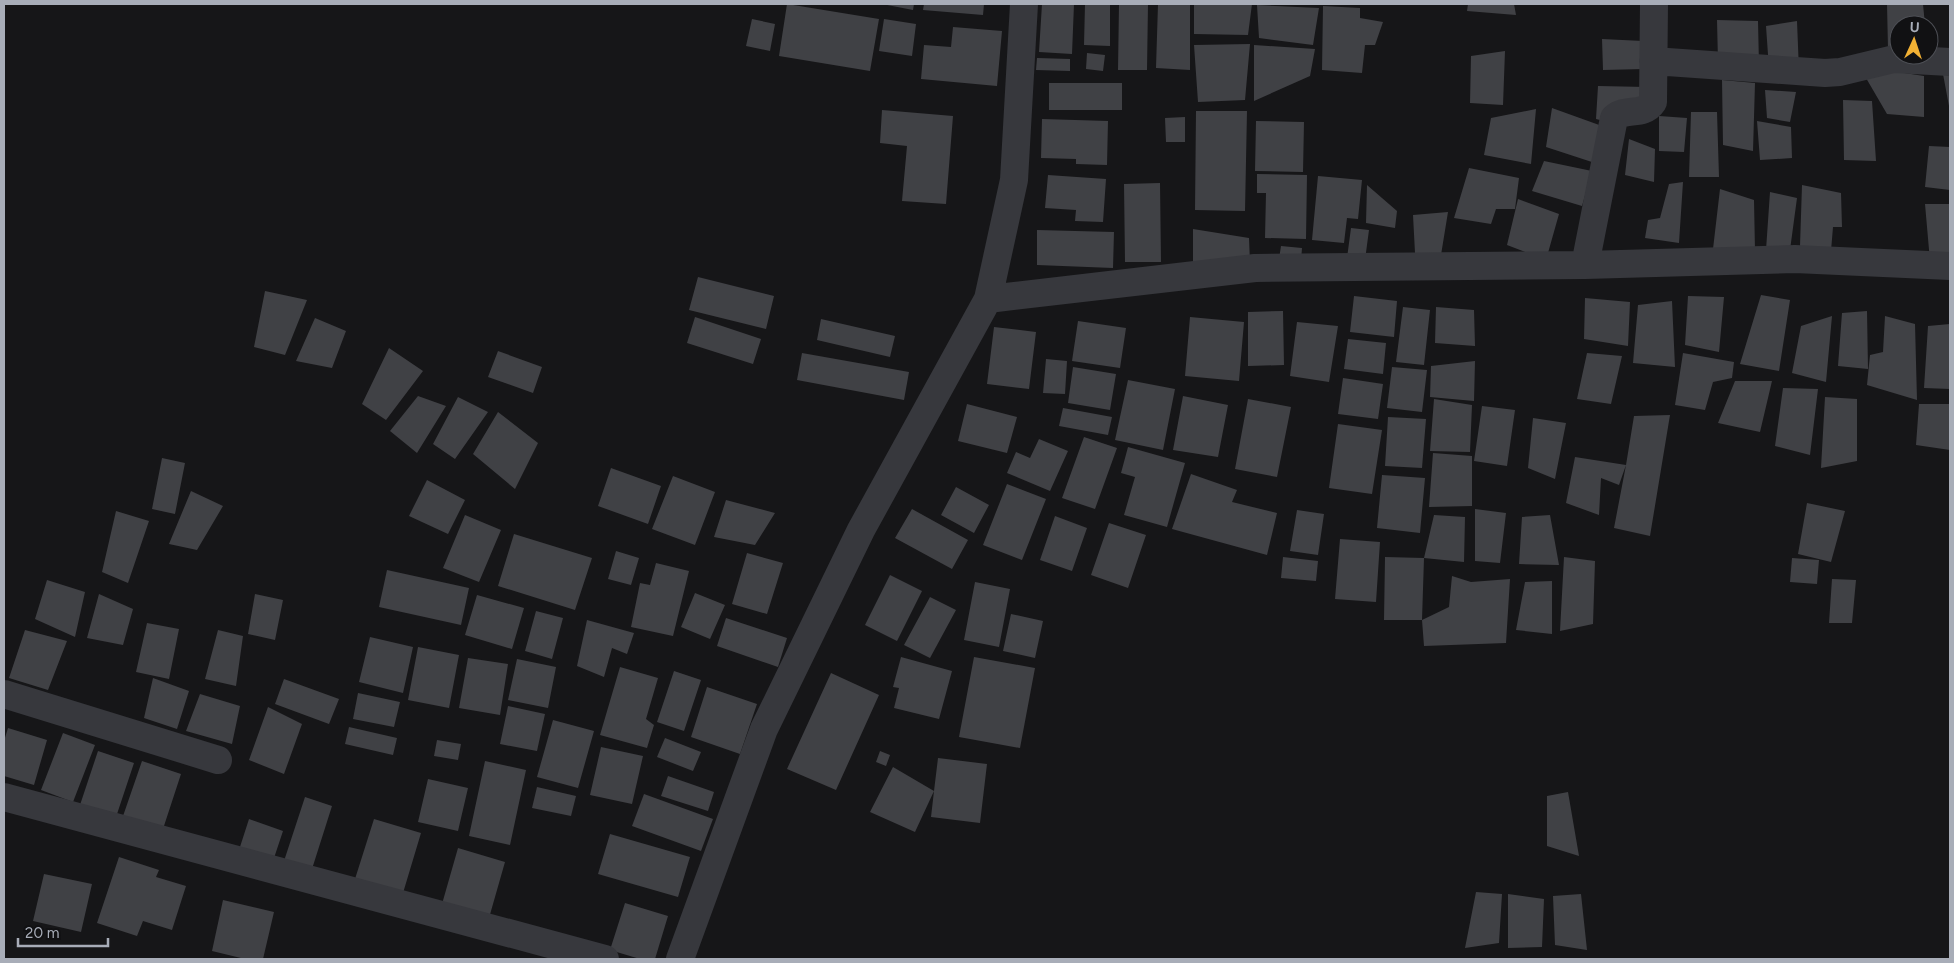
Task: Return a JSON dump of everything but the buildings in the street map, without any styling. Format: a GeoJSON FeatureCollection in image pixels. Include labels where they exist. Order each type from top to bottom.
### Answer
{"type":"FeatureCollection","features":[{"type":"Feature","properties":{"kind":"street"},"geometry":{"type":"LineString","coordinates":[[680,959],[764,729],[861,530],[988,299],[1014,180],[1024,4]]}},
{"type":"Feature","properties":{"kind":"street"},"geometry":{"type":"LineString","coordinates":[[1585,265],[1614,118],[1619,114],[1645,110],[1653,102],[1654,4]]}},
{"type":"Feature","properties":{"kind":"street"},"geometry":{"type":"LineString","coordinates":[[1653,61],[1825,73],[1840,72],[1894,59],[1950,62]]}},
{"type":"Feature","properties":{"kind":"street"},"geometry":{"type":"LineString","coordinates":[[988,299],[1254,268],[1585,265],[1795,259],[1950,266]]}},
{"type":"Feature","properties":{"kind":"street"},"geometry":{"type":"LineString","coordinates":[[4,694],[218,760]]}},
{"type":"Feature","properties":{"kind":"street"},"geometry":{"type":"LineString","coordinates":[[4,797],[605,959]]}}]}
